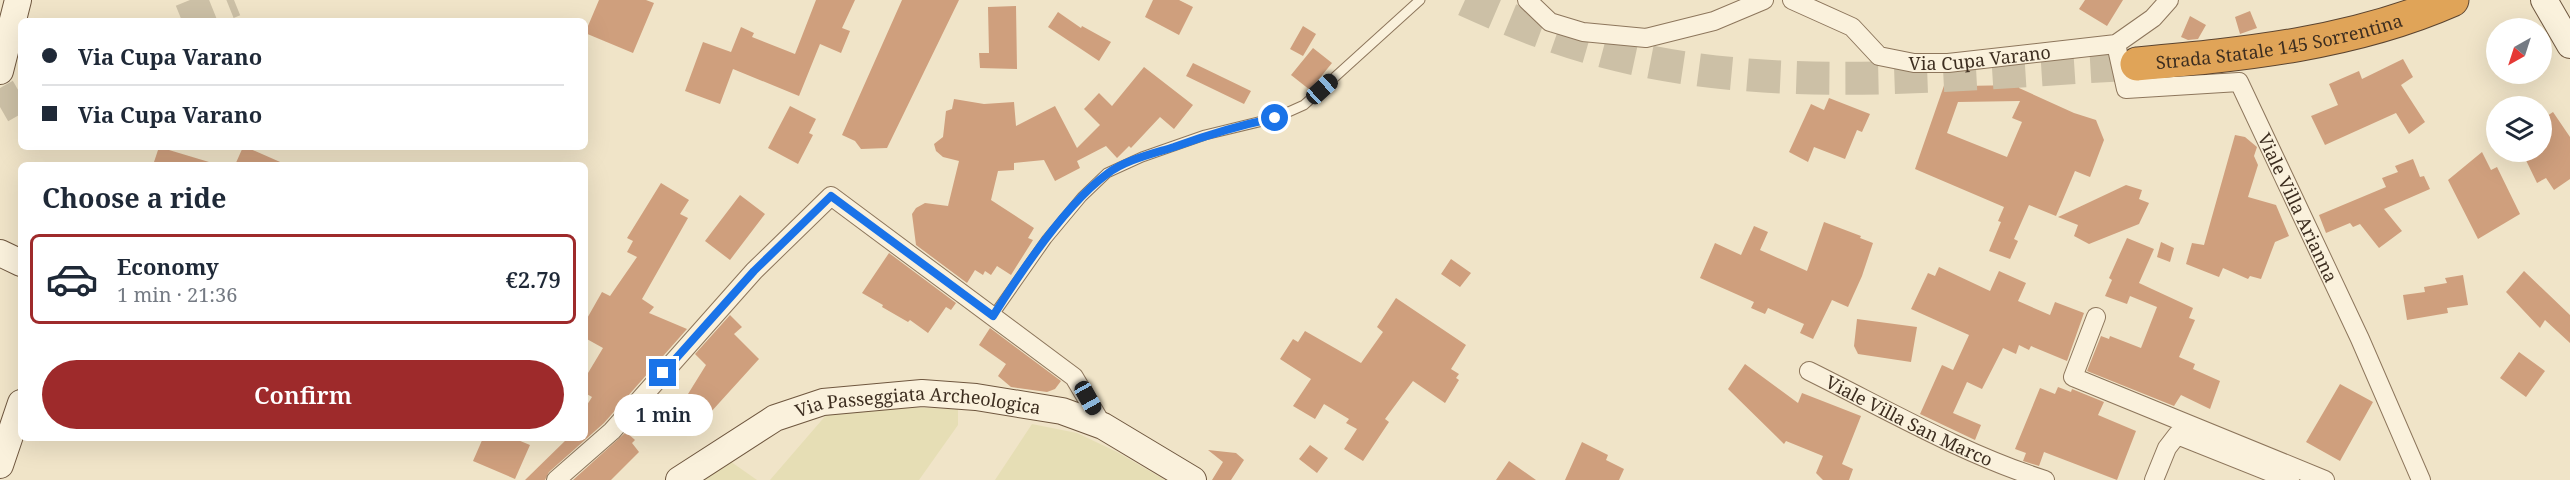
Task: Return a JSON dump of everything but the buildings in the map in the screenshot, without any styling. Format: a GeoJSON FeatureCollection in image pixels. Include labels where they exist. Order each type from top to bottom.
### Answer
{"type":"FeatureCollection","features":[{"type":"Feature","properties":{"kind":"highway","name":"Strada Statale 145 Sorrentina"},"geometry":{"type":"LineString","coordinates":[[2127,54],[2270,51],[2345,36],[2445,3]]}},
{"type":"Feature","properties":{"kind":"street"},"geometry":{"type":"LineString","coordinates":[[0,71],[18,0]]}},
{"type":"Feature","properties":{"kind":"street"},"geometry":{"type":"LineString","coordinates":[[1527,0],[1550,22],[1583,32],[1646,38],[1714,21],[1764,0]]}},
{"type":"Feature","properties":{"kind":"street","name":"Via Cupa Varano"},"geometry":{"type":"LineString","coordinates":[[1792,0],[1852,27],[1879,56],[1914,63],[2127,54],[2169,0]]}},
{"type":"Feature","properties":{"kind":"street"},"geometry":{"type":"LineString","coordinates":[[2544,0],[2570,45]]}},
{"type":"Feature","properties":{"kind":"street","name":"Viale Villa Arianna"},"geometry":{"type":"LineString","coordinates":[[2127,54],[2126,89],[2239,82],[2360,339],[2421,480]]}},
{"type":"Feature","properties":{"kind":"street"},"geometry":{"type":"LineString","coordinates":[[556,480],[612,431],[754,271],[831,196],[1074,377],[1103,426]]}},
{"type":"Feature","properties":{"kind":"street"},"geometry":{"type":"LineString","coordinates":[[0,253],[18,262]]}},
{"type":"Feature","properties":{"kind":"street"},"geometry":{"type":"LineString","coordinates":[[2096,318],[2073,377],[2325,480]]}},
{"type":"Feature","properties":{"kind":"street","name":"Viale Villa San Marco"},"geometry":{"type":"LineString","coordinates":[[1809,371],[1956,444],[2045,480]]}},
{"type":"Feature","properties":{"kind":"street","name":"Via Passeggiata Archeologica"},"geometry":{"type":"LineString","coordinates":[[679,480],[775,418],[823,402],[922,393],[976,396],[1062,411],[1103,426],[1193,480]]}},
{"type":"Feature","properties":{"kind":"street"},"geometry":{"type":"LineString","coordinates":[[0,465],[18,412]]}},
{"type":"Feature","properties":{"kind":"street"},"geometry":{"type":"LineString","coordinates":[[2154,480],[2167,448],[2177,435],[2290,480]]}},
{"type":"Feature","properties":{"kind":"lane"},"geometry":{"type":"LineString","coordinates":[[993,316],[1047,239],[1082,197],[1107,173],[1143,157],[1205,135],[1275,118],[1304,105],[1420,0]]}},
{"type":"Feature","properties":{"kind":"shaded area"},"geometry":{"type":"Polygon","coordinates":[[[873,406],[958,409],[958,425],[919,480],[770,480],[827,414],[873,406]]]}},
{"type":"Feature","properties":{"kind":"shaded area"},"geometry":{"type":"Polygon","coordinates":[[[1032,424],[1077,433],[1117,452],[1165,480],[995,480],[1032,424]]]}},
{"type":"Feature","properties":{"kind":"shaded area"},"geometry":{"type":"Polygon","coordinates":[[[727,459],[757,480],[699,480],[727,459]]]}},
{"type":"Feature","properties":{"kind":"tunnel"},"geometry":{"type":"LineString","coordinates":[[189,18],[234,0]]}},
{"type":"Feature","properties":{"kind":"tunnel"},"geometry":{"type":"LineString","coordinates":[[1465,0],[1532,28],[1602,51],[1667,65],[1734,74],[1801,78],[1868,78],[2137,64]]}},
{"type":"Feature","properties":{"kind":"tunnel"},"geometry":{"type":"LineString","coordinates":[[0,107],[18,97]]}},
{"type":"Feature","properties":{"kind":"route"},"geometry":{"type":"LineString","coordinates":[[663,373],[754,271],[831,196],[993,316],[1047,239],[1082,197],[1107,173],[1143,157],[1205,135],[1275,118]]}}]}
